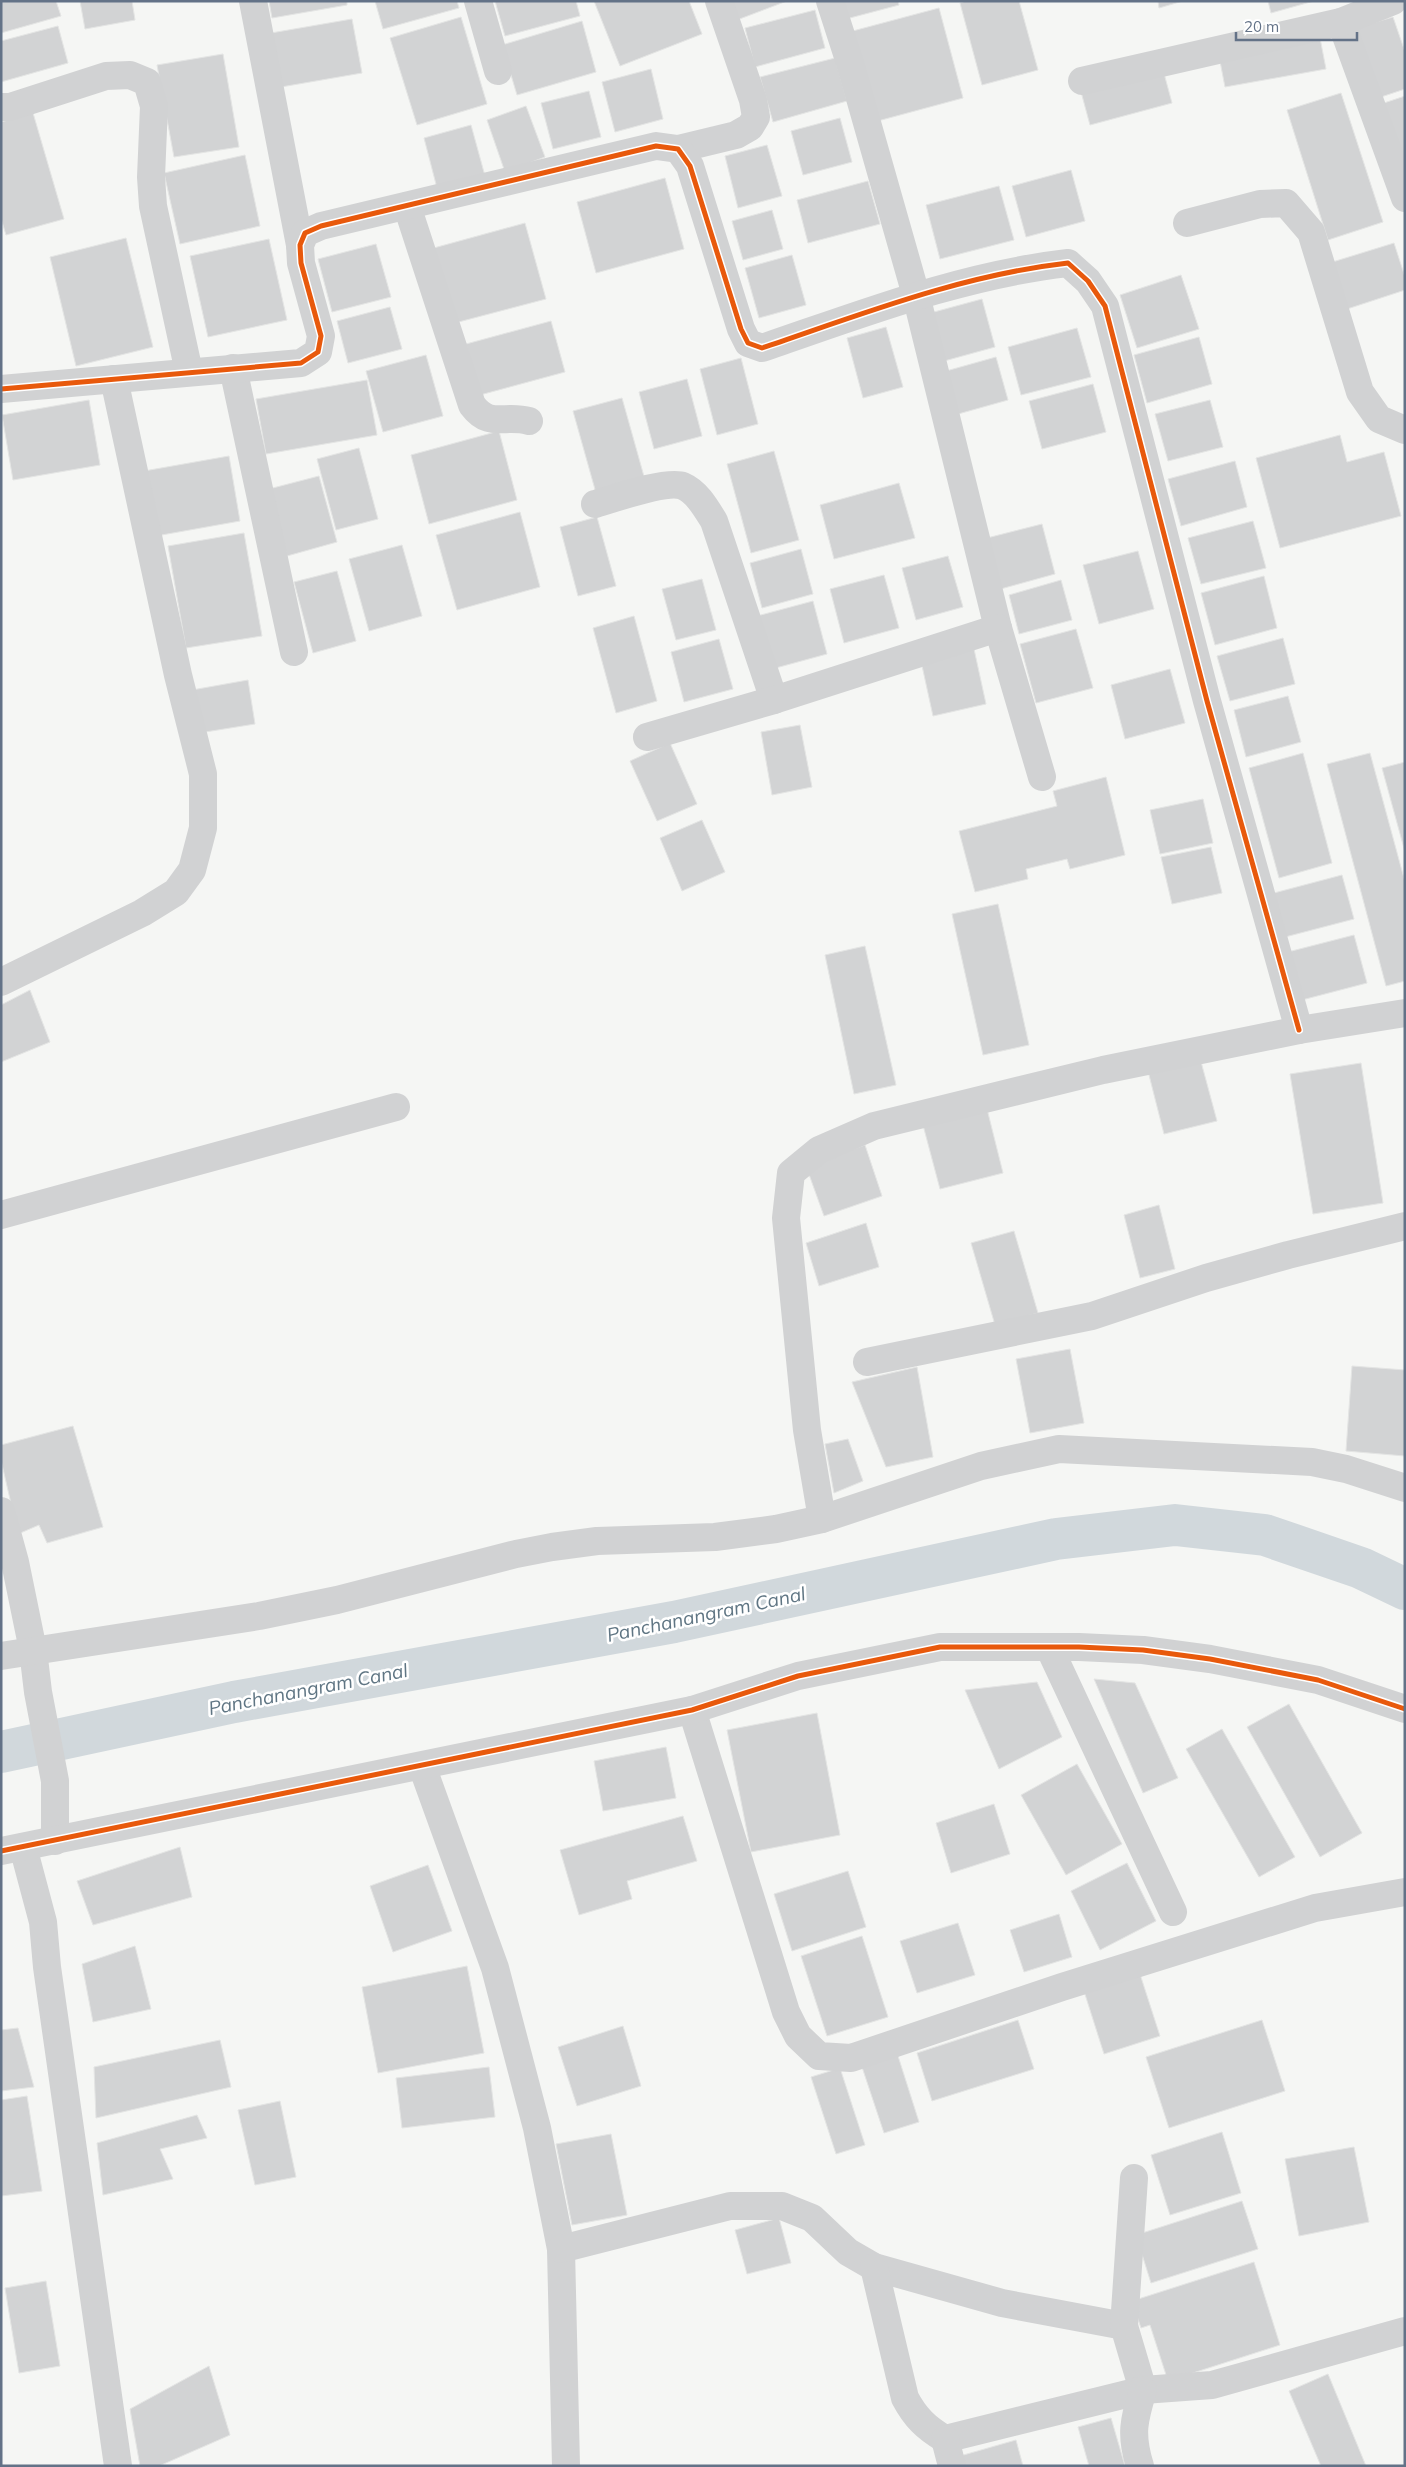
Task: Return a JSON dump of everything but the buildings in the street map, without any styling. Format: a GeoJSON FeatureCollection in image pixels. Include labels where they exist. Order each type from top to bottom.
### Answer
{"type":"FeatureCollection","features":[{"type":"Feature","properties":{"kind":"street"},"geometry":{"type":"LineString","coordinates":[[1,389],[301,362],[318,352],[321,336],[301,263],[300,245],[253,1]]}},
{"type":"Feature","properties":{"kind":"street"},"geometry":{"type":"LineString","coordinates":[[478,1],[498,71]]}},
{"type":"Feature","properties":{"kind":"street"},"geometry":{"type":"LineString","coordinates":[[300,245],[305,233],[321,226],[656,146],[678,149],[736,135],[750,128],[756,117],[753,100],[719,1]]}},
{"type":"Feature","properties":{"kind":"street"},"geometry":{"type":"LineString","coordinates":[[830,1],[850,64],[916,295],[998,628],[1042,777]]}},
{"type":"Feature","properties":{"kind":"street"},"geometry":{"type":"LineString","coordinates":[[1082,81],[1341,22],[1392,1]]}},
{"type":"Feature","properties":{"kind":"street"},"geometry":{"type":"LineString","coordinates":[[1341,22],[1405,198]]}},
{"type":"Feature","properties":{"kind":"street"},"geometry":{"type":"LineString","coordinates":[[1,106],[10,107],[106,76],[130,74],[147,82],[154,106],[151,177],[153,206],[188,372]]}},
{"type":"Feature","properties":{"kind":"street"},"geometry":{"type":"LineString","coordinates":[[678,149],[690,166],[740,329],[748,343],[762,348],[916,295],[1026,268],[1068,263],[1088,281],[1105,306],[1207,701],[1299,1030]]}},
{"type":"Feature","properties":{"kind":"street"},"geometry":{"type":"LineString","coordinates":[[1187,223],[1260,204],[1286,203],[1311,232],[1360,392],[1379,419],[1405,430]]}},
{"type":"Feature","properties":{"kind":"street"},"geometry":{"type":"LineString","coordinates":[[407,206],[472,405],[479,415],[489,419],[520,418],[529,421]]}},
{"type":"Feature","properties":{"kind":"street"},"geometry":{"type":"LineString","coordinates":[[234,368],[294,652]]}},
{"type":"Feature","properties":{"kind":"street"},"geometry":{"type":"LineString","coordinates":[[1,982],[142,913],[176,892],[192,870],[203,828],[203,774],[178,675],[114,378]]}},
{"type":"Feature","properties":{"kind":"street"},"geometry":{"type":"LineString","coordinates":[[595,504],[657,487],[682,486],[700,499],[714,521],[774,700]]}},
{"type":"Feature","properties":{"kind":"street"},"geometry":{"type":"LineString","coordinates":[[647,737],[774,700],[998,628]]}},
{"type":"Feature","properties":{"kind":"street"},"geometry":{"type":"LineString","coordinates":[[822,1519],[807,1430],[786,1218],[791,1173],[819,1150],[874,1126],[1103,1070],[1299,1030],[1405,1013]]}},
{"type":"Feature","properties":{"kind":"street"},"geometry":{"type":"LineString","coordinates":[[1,1215],[396,1108]]}},
{"type":"Feature","properties":{"kind":"street"},"geometry":{"type":"LineString","coordinates":[[867,1362],[1092,1316],[1260,1263],[1405,1226]]}},
{"type":"Feature","properties":{"kind":"street"},"geometry":{"type":"LineString","coordinates":[[1,1656],[260,1616],[337,1600],[516,1554],[552,1547],[596,1541],[715,1537],[776,1529],[822,1519],[981,1466],[1059,1449],[1312,1462],[1346,1469],[1405,1488]]}},
{"type":"Feature","properties":{"kind":"street"},"geometry":{"type":"LineString","coordinates":[[1,1511],[15,1562],[33,1650],[38,1692],[54,1780],[54,1841]]}},
{"type":"Feature","properties":{"kind":"street"},"geometry":{"type":"LineString","coordinates":[[118,2466],[46,1967],[43,1922],[12,1849],[692,1710],[798,1676],[940,1647],[1048,1647],[1143,1650],[1210,1659],[1318,1680],[1405,1710]]}},
{"type":"Feature","properties":{"kind":"street"},"geometry":{"type":"LineString","coordinates":[[1048,1647],[1173,1912]]}},
{"type":"Feature","properties":{"kind":"street"},"geometry":{"type":"LineString","coordinates":[[692,1710],[786,2012],[798,2036],[819,2056],[851,2058],[1062,1987],[1315,1908],[1405,1892]]}},
{"type":"Feature","properties":{"kind":"street"},"geometry":{"type":"LineString","coordinates":[[422,1766],[496,1968],[537,2128],[560,2249],[566,2466]]}},
{"type":"Feature","properties":{"kind":"street"},"geometry":{"type":"LineString","coordinates":[[1134,2178],[1124,2326],[1143,2390],[1133,2420],[1136,2452],[1140,2466]]}},
{"type":"Feature","properties":{"kind":"street"},"geometry":{"type":"LineString","coordinates":[[560,2249],[730,2206],[782,2206],[812,2218],[848,2252],[874,2268],[1002,2303],[1124,2326]]}},
{"type":"Feature","properties":{"kind":"street"},"geometry":{"type":"LineString","coordinates":[[874,2268],[905,2398],[913,2413],[927,2428],[945,2438],[1143,2390],[1212,2385],[1405,2331]]}},
{"type":"Feature","properties":{"kind":"street"},"geometry":{"type":"LineString","coordinates":[[945,2438],[952,2466]]}},
{"type":"Feature","properties":{"kind":"waterway","name":"Panchanangram Canal"},"geometry":{"type":"LineString","coordinates":[[1,1752],[234,1702],[674,1622],[1056,1539],[1175,1525],[1265,1535],[1361,1568],[1405,1589]]}},
{"type":"Feature","properties":{"kind":"cycle path"},"geometry":{"type":"LineString","coordinates":[[1,389],[301,363],[318,352],[321,336],[301,263],[300,245],[305,233],[321,226],[656,146],[678,149],[690,166],[741,329],[748,343],[762,348],[875,309],[951,286],[1029,269],[1068,263],[1088,281],[1105,306],[1207,701],[1299,1030]]}},
{"type":"Feature","properties":{"kind":"cycle path"},"geometry":{"type":"LineString","coordinates":[[1,1851],[692,1710],[798,1676],[940,1647],[1079,1647],[1143,1650],[1210,1659],[1318,1680],[1405,1709]]}}]}
